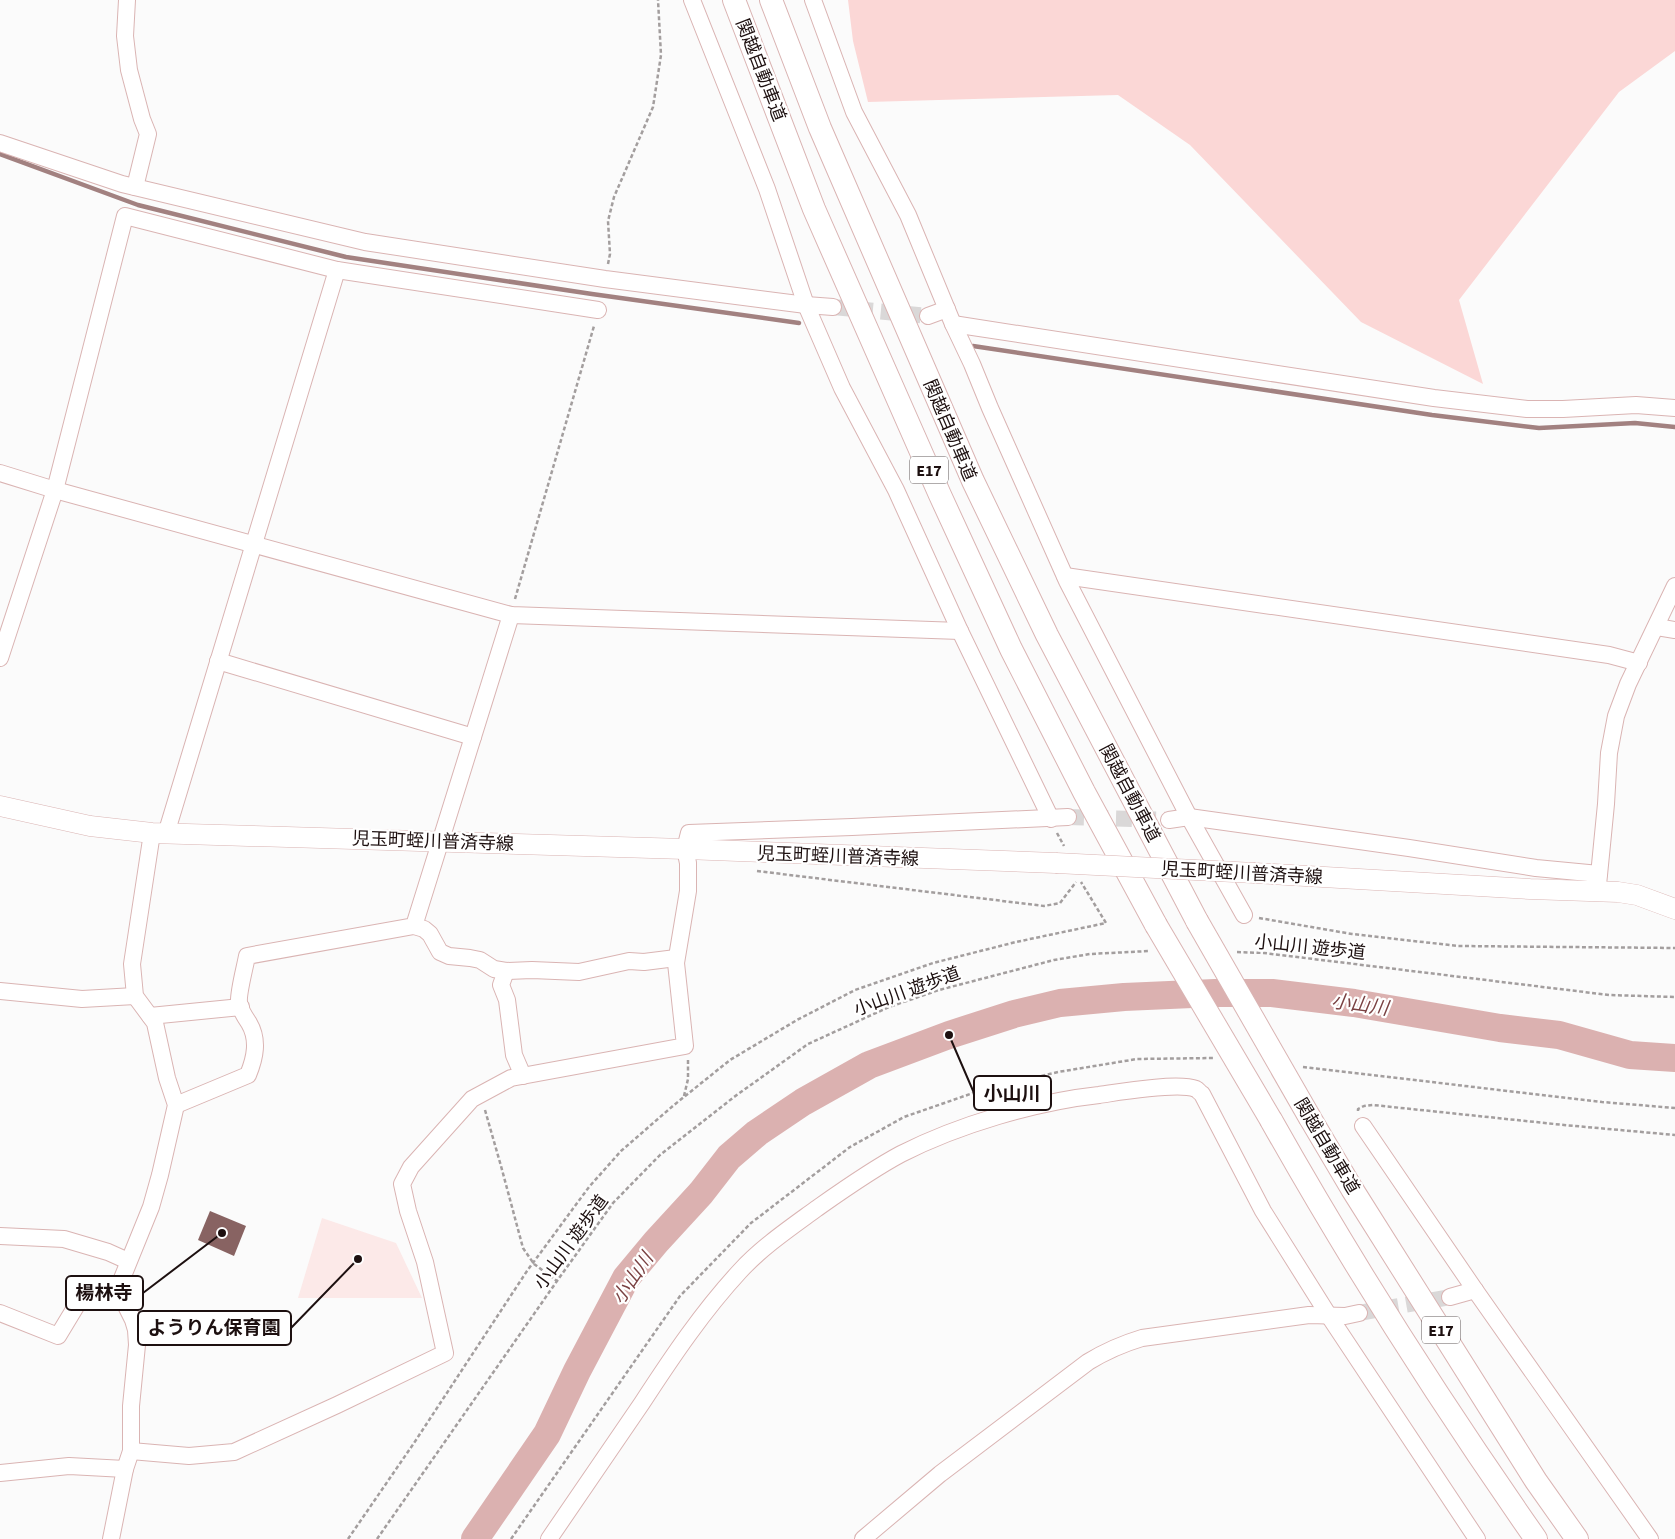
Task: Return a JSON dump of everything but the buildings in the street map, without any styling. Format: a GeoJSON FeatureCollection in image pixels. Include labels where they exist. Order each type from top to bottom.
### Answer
{"type":"FeatureCollection","features":[{"type":"Feature","properties":{"kind":"highway","name":"関越自動車道"},"geometry":{"type":"LineString","coordinates":[[734,0],[814,209],[940,495],[1011,649],[1084,792],[1156,925],[1319,1205],[1410,1351],[1536,1539]]}},
{"type":"Feature","properties":{"kind":"highway","name":"関越自動車道"},"geometry":{"type":"LineString","coordinates":[[771,0],[820,128],[972,481],[1047,634],[1197,921],[1352,1189],[1536,1481],[1577,1539]]}},
{"type":"Feature","properties":{"kind":"main road","name":"児玉町蛭川普済寺線"},"geometry":{"type":"LineString","coordinates":[[0,806],[90,826],[159,833],[1062,858],[1255,873],[1520,888],[1598,883],[1675,909]]}},
{"type":"Feature","properties":{"kind":"street"},"geometry":{"type":"LineString","coordinates":[[127,0],[125,36],[129,70],[148,134],[134,187]]}},
{"type":"Feature","properties":{"kind":"street"},"geometry":{"type":"LineString","coordinates":[[692,0],[767,189],[806,306],[842,388],[896,490],[960,631],[1050,819]]}},
{"type":"Feature","properties":{"kind":"street"},"geometry":{"type":"LineString","coordinates":[[813,0],[854,112],[908,215],[990,408],[1065,576],[1189,817],[1244,915]]}},
{"type":"Feature","properties":{"kind":"street"},"geometry":{"type":"LineString","coordinates":[[0,143],[134,187],[365,242],[605,279],[806,306],[833,307]]}},
{"type":"Feature","properties":{"kind":"street"},"geometry":{"type":"LineString","coordinates":[[0,658],[55,490],[125,216],[338,270],[598,310]]}},
{"type":"Feature","properties":{"kind":"street"},"geometry":{"type":"LineString","coordinates":[[111,1539],[125,1469],[131,1451],[131,1406],[137,1345],[136,1330],[123,1300],[120,1281],[151,1207],[176,1105],[167,1078],[155,1023],[135,996],[132,964],[159,833],[218,661],[338,270]]}},
{"type":"Feature","properties":{"kind":"street"},"geometry":{"type":"LineString","coordinates":[[928,316],[950,316],[1434,398],[1527,409],[1636,405],[1675,408]]}},
{"type":"Feature","properties":{"kind":"street"},"geometry":{"type":"LineString","coordinates":[[0,472],[55,490],[511,615],[960,631]]}},
{"type":"Feature","properties":{"kind":"street"},"geometry":{"type":"LineString","coordinates":[[1065,576],[1609,655],[1639,663]]}},
{"type":"Feature","properties":{"kind":"street"},"geometry":{"type":"LineString","coordinates":[[1169,820],[1189,817],[1409,848],[1536,868],[1598,883],[1609,753],[1616,716],[1628,684],[1675,586]]}},
{"type":"Feature","properties":{"kind":"street"},"geometry":{"type":"LineString","coordinates":[[414,926],[511,615]]}},
{"type":"Feature","properties":{"kind":"street"},"geometry":{"type":"LineString","coordinates":[[1657,627],[1675,630]]}},
{"type":"Feature","properties":{"kind":"street"},"geometry":{"type":"LineString","coordinates":[[218,661],[473,736]]}},
{"type":"Feature","properties":{"kind":"street"},"geometry":{"type":"LineString","coordinates":[[131,1451],[189,1456],[234,1452],[445,1353],[424,1262],[408,1211],[402,1184],[411,1167],[472,1099],[511,1078],[684,1046],[676,958],[688,891],[688,863],[685,849],[689,833],[1068,817]]}},
{"type":"Feature","properties":{"kind":"street"},"geometry":{"type":"LineString","coordinates":[[176,1105],[248,1075],[255,1058],[255,1044],[250,1025],[239,1002],[247,956],[414,926],[424,929],[430,934],[440,952],[449,956],[480,960],[494,969],[506,971],[579,972],[629,961],[644,962],[676,958]]}},
{"type":"Feature","properties":{"kind":"street"},"geometry":{"type":"LineString","coordinates":[[506,971],[501,985],[507,1000],[514,1055],[523,1076]]}},
{"type":"Feature","properties":{"kind":"street"},"geometry":{"type":"LineString","coordinates":[[0,991],[82,1000],[135,996]]}},
{"type":"Feature","properties":{"kind":"street"},"geometry":{"type":"LineString","coordinates":[[150,1016],[241,1007]]}},
{"type":"Feature","properties":{"kind":"street"},"geometry":{"type":"LineString","coordinates":[[549,1539],[664,1369],[714,1300],[742,1269],[773,1241],[805,1217],[872,1171],[901,1154],[942,1136],[1018,1111],[1080,1097],[1169,1087],[1197,1090],[1202,1094],[1263,1211],[1329,1316],[1477,1539]]}},
{"type":"Feature","properties":{"kind":"street"},"geometry":{"type":"LineString","coordinates":[[1363,1126],[1475,1290],[1650,1539]]}},
{"type":"Feature","properties":{"kind":"street"},"geometry":{"type":"LineString","coordinates":[[0,1236],[64,1239],[108,1252],[128,1262]]}},
{"type":"Feature","properties":{"kind":"street"},"geometry":{"type":"LineString","coordinates":[[1450,1297],[1475,1290]]}},
{"type":"Feature","properties":{"kind":"street"},"geometry":{"type":"LineString","coordinates":[[0,1313],[58,1336],[84,1294],[123,1300]]}},
{"type":"Feature","properties":{"kind":"street"},"geometry":{"type":"LineString","coordinates":[[863,1539],[940,1474],[1105,1351],[1123,1343],[1142,1338],[1310,1315],[1345,1316],[1359,1313]]}},
{"type":"Feature","properties":{"kind":"street"},"geometry":{"type":"LineString","coordinates":[[0,1473],[69,1466],[125,1469]]}},
{"type":"Feature","properties":{"kind":"path"},"geometry":{"type":"LineString","coordinates":[[605,279],[610,254],[608,221],[614,197],[653,107],[661,56],[658,0]]}},
{"type":"Feature","properties":{"kind":"path"},"geometry":{"type":"LineString","coordinates":[[511,615],[598,310]]}},
{"type":"Feature","properties":{"kind":"path"},"geometry":{"type":"LineString","coordinates":[[1050,819],[1062,858]]}},
{"type":"Feature","properties":{"kind":"path"},"geometry":{"type":"LineString","coordinates":[[348,1539],[414,1443],[522,1278],[589,1188],[621,1151],[684,1097],[730,1060],[797,1020],[855,990],[933,963],[1016,942],[1106,923],[1079,878],[1060,903],[1044,906],[751,870]]}},
{"type":"Feature","properties":{"kind":"path"},"geometry":{"type":"LineString","coordinates":[[1244,915],[1352,934],[1458,946],[1675,948]]}},
{"type":"Feature","properties":{"kind":"path","name":"小山川 遊歩道"},"geometry":{"type":"LineString","coordinates":[[378,1539],[613,1203],[660,1155],[734,1097],[808,1044],[889,1007],[939,990],[1054,960],[1090,954],[1156,951]]}},
{"type":"Feature","properties":{"kind":"path","name":"小山川 遊歩道"},"geometry":{"type":"LineString","coordinates":[[1237,952],[1609,995],[1675,997]]}},
{"type":"Feature","properties":{"kind":"path"},"geometry":{"type":"LineString","coordinates":[[684,1046],[689,1061],[684,1097]]}},
{"type":"Feature","properties":{"kind":"path"},"geometry":{"type":"LineString","coordinates":[[511,1539],[680,1296],[751,1223],[850,1147],[904,1117],[976,1092],[1037,1077],[1137,1059],[1214,1058]]}},
{"type":"Feature","properties":{"kind":"path"},"geometry":{"type":"LineString","coordinates":[[1302,1066],[1602,1102],[1675,1108]]}},
{"type":"Feature","properties":{"kind":"path"},"geometry":{"type":"LineString","coordinates":[[1037,1077],[1038,1087]]}},
{"type":"Feature","properties":{"kind":"path"},"geometry":{"type":"LineString","coordinates":[[480,1095],[523,1248],[534,1264],[557,1281]]}},
{"type":"Feature","properties":{"kind":"path"},"geometry":{"type":"LineString","coordinates":[[1363,1126],[1358,1118],[1358,1109],[1373,1104],[1564,1126],[1675,1135]]}},
{"type":"Feature","properties":{"kind":"shaded area"},"geometry":{"type":"Polygon","coordinates":[[[848,0],[1675,0],[1675,51],[1619,92],[1459,300],[1483,384],[1361,322],[1190,145],[1118,95],[868,102],[853,41],[848,0]]]}},
{"type":"Feature","properties":{"kind":"shaded area"},"geometry":{"type":"Polygon","coordinates":[[[322,1218],[396,1243],[422,1298],[298,1298],[322,1218]]]}},
{"type":"Feature","properties":{"kind":"waterway"},"geometry":{"type":"LineString","coordinates":[[0,154],[138,205],[346,257],[799,323]]}},
{"type":"Feature","properties":{"kind":"waterway"},"geometry":{"type":"LineString","coordinates":[[973,346],[1432,415],[1539,428],[1635,423],[1675,427]]}},
{"type":"Feature","properties":{"kind":"waterway","name":"小山川"},"geometry":{"type":"LineString","coordinates":[[475,1539],[547,1434],[577,1371],[626,1278],[701,1193],[729,1157],[757,1133],[803,1102],[869,1065],[949,1035],[1014,1014],[1060,1003],[1124,997],[1215,993],[1272,993],[1354,1003],[1500,1028],[1559,1035],[1630,1055],[1675,1058]]}},
{"type":"Feature","properties":{"kind":"tunnel"},"geometry":{"type":"LineString","coordinates":[[833,307],[928,316]]}},
{"type":"Feature","properties":{"kind":"tunnel"},"geometry":{"type":"LineString","coordinates":[[1068,817],[1169,820]]}},
{"type":"Feature","properties":{"kind":"tunnel"},"geometry":{"type":"LineString","coordinates":[[1359,1313],[1450,1297]]}},
{"type":"Feature","properties":{"kind":"place","name":"小山川"},"geometry":{"type":"Point","coordinates":[949,1035]}},
{"type":"Feature","properties":{"kind":"place","name":"楊林寺"},"geometry":{"type":"Point","coordinates":[222,1233]}},
{"type":"Feature","properties":{"kind":"place","name":"ようりん保育園"},"geometry":{"type":"Point","coordinates":[358,1259]}}]}
